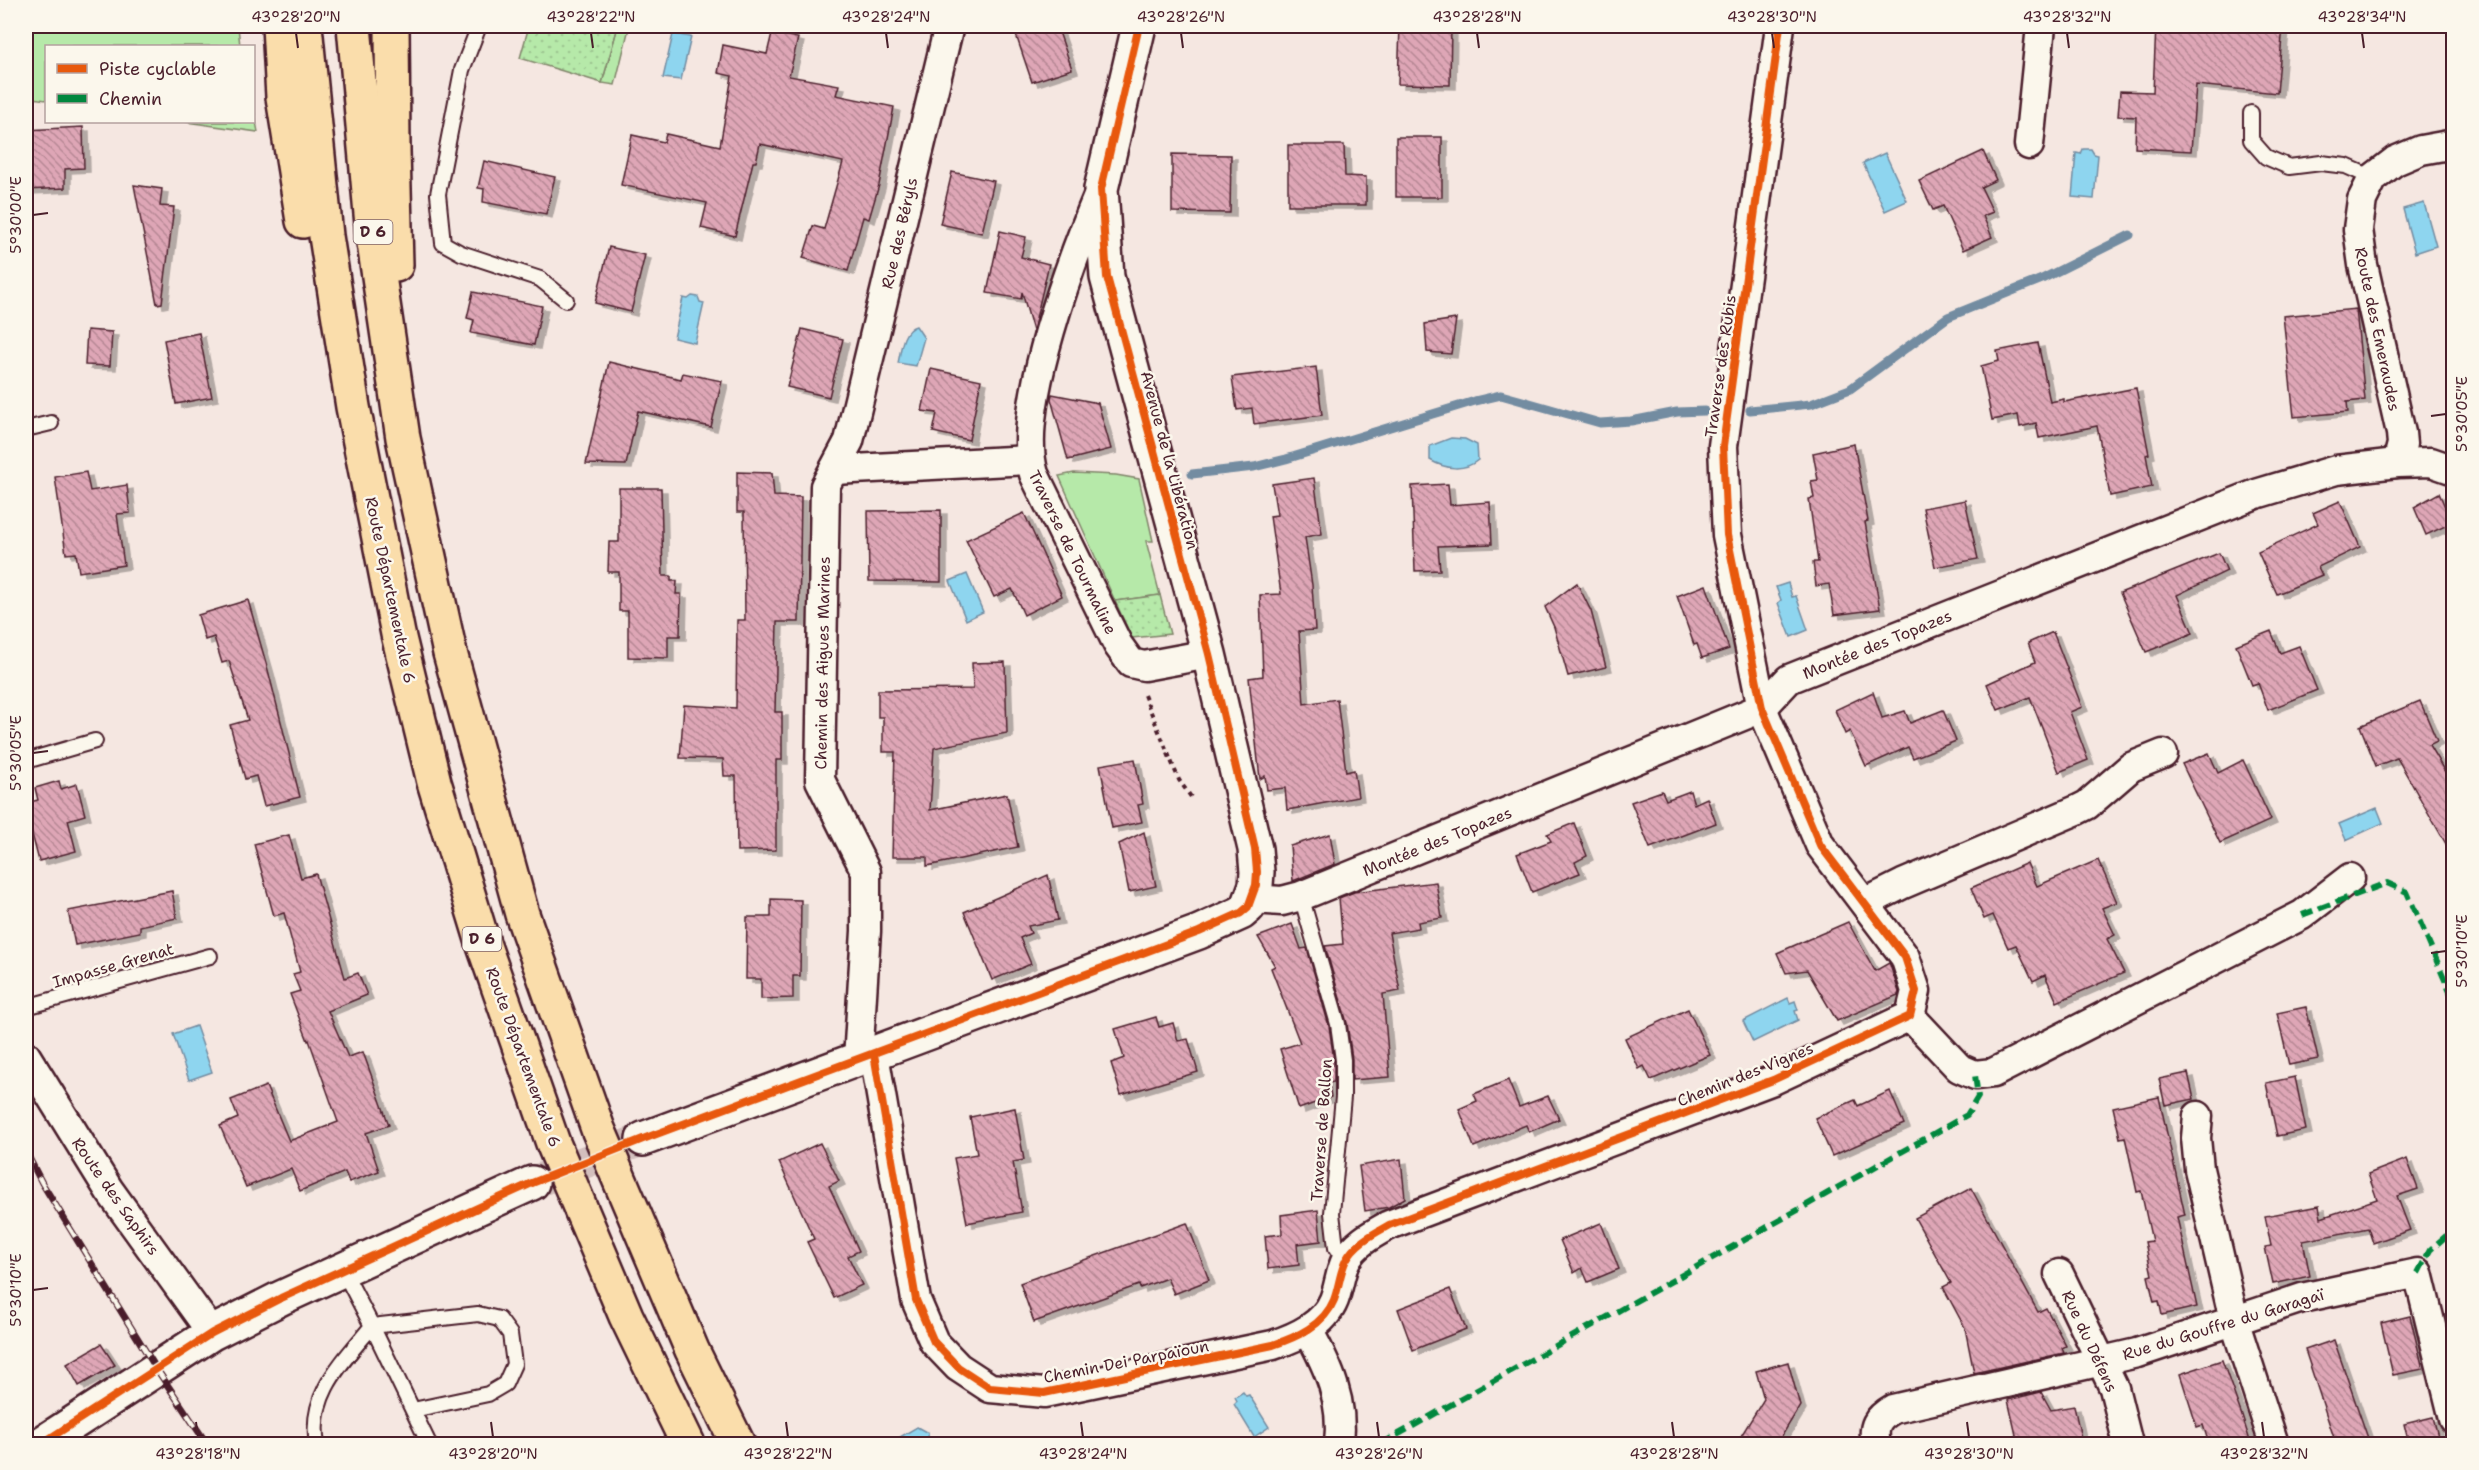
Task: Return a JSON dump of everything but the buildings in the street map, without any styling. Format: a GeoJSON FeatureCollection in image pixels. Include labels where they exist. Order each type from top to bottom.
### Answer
{"type":"FeatureCollection","features":[{"type":"Feature","properties":{"kind":"highway"},"geometry":{"type":"LineString","coordinates":[[279,26],[284,98],[316,298],[353,407]]}},
{"type":"Feature","properties":{"kind":"highway","name":"D 6"},"geometry":{"type":"LineString","coordinates":[[305,26],[326,236],[353,407]]}},
{"type":"Feature","properties":{"kind":"highway","name":"D 6"},"geometry":{"type":"LineString","coordinates":[[354,26],[373,236],[403,438],[450,653],[522,914],[598,1129],[692,1350],[738,1444]]}},
{"type":"Feature","properties":{"kind":"highway"},"geometry":{"type":"LineString","coordinates":[[392,26],[393,163],[403,438]]}},
{"type":"Feature","properties":{"kind":"highway","name":"Route Départementale 6"},"geometry":{"type":"LineString","coordinates":[[353,407],[401,645],[435,782],[484,946],[553,1143],[626,1316],[688,1444]]}},
{"type":"Feature","properties":{"kind":"street","name":"Rue des Béryls"},"geometry":{"type":"LineString","coordinates":[[849,441],[949,26]]}},
{"type":"Feature","properties":{"kind":"street","name":"Avenue de la Libération"},"geometry":{"type":"LineString","coordinates":[[1139,26],[1101,189],[1107,277],[1209,654],[1255,849],[1256,878],[1252,899]]}},
{"type":"Feature","properties":{"kind":"street","name":"Traverse des Rubis"},"geometry":{"type":"LineString","coordinates":[[1762,708],[1727,535],[1723,446],[1780,26]]}},
{"type":"Feature","properties":{"kind":"street"},"geometry":{"type":"LineString","coordinates":[[2029,145],[2041,26]]}},
{"type":"Feature","properties":{"kind":"street"},"geometry":{"type":"LineString","coordinates":[[2373,178],[2395,161],[2421,150],[2454,144]]}},
{"type":"Feature","properties":{"kind":"street","name":"Route des Emeraudes"},"geometry":{"type":"LineString","coordinates":[[2373,178],[2362,200],[2358,229],[2363,265],[2401,433],[2402,444],[2397,463]]}},
{"type":"Feature","properties":{"kind":"street","name":"Traverse de Tourmaline"},"geometry":{"type":"LineString","coordinates":[[1101,189],[1080,237],[1042,361],[1032,414],[1029,460],[1113,634],[1131,663]]}},
{"type":"Feature","properties":{"kind":"street","name":"Chemin des Aigues Marines"},"geometry":{"type":"LineString","coordinates":[[849,441],[825,486],[820,780],[866,872],[866,1057]]}},
{"type":"Feature","properties":{"kind":"street"},"geometry":{"type":"LineString","coordinates":[[834,470],[1029,460]]}},
{"type":"Feature","properties":{"kind":"street","name":"Montée des Topazes"},"geometry":{"type":"LineString","coordinates":[[1252,899],[1282,901],[1301,896],[1762,708],[1789,679],[2256,494],[2336,470],[2397,463],[2431,462],[2454,470]]}},
{"type":"Feature","properties":{"kind":"street"},"geometry":{"type":"LineString","coordinates":[[1131,663],[1144,666],[1209,654]]}},
{"type":"Feature","properties":{"kind":"street"},"geometry":{"type":"LineString","coordinates":[[1762,708],[1820,844],[1905,957],[1916,991],[1910,1016],[1959,1068],[1975,1076],[1993,1073],[2301,915],[2350,878]]}},
{"type":"Feature","properties":{"kind":"street"},"geometry":{"type":"LineString","coordinates":[[1865,903],[2078,810],[2131,767],[2163,754]]}},
{"type":"Feature","properties":{"kind":"street"},"geometry":{"type":"LineString","coordinates":[[643,1138],[1199,932],[1241,913],[1252,899]]}},
{"type":"Feature","properties":{"kind":"street","name":"Chemin des Vignes"},"geometry":{"type":"LineString","coordinates":[[1308,1330],[1323,1316],[1333,1302],[1346,1261],[1355,1248],[1389,1225],[1773,1080],[1910,1016]]}},
{"type":"Feature","properties":{"kind":"street","name":"Route des Saphirs"},"geometry":{"type":"LineString","coordinates":[[26,1056],[109,1190],[212,1333]]}},
{"type":"Feature","properties":{"kind":"street","name":"Chemin Dei Parpaïoun"},"geometry":{"type":"LineString","coordinates":[[866,1057],[916,1300],[934,1342],[958,1367],[990,1388],[1044,1393],[1273,1345],[1308,1330]]}},
{"type":"Feature","properties":{"kind":"street"},"geometry":{"type":"LineString","coordinates":[[2198,1116],[2196,1138],[2199,1169],[2234,1320],[2274,1444]]}},
{"type":"Feature","properties":{"kind":"street"},"geometry":{"type":"LineString","coordinates":[[40,1444],[212,1333],[532,1183]]}},
{"type":"Feature","properties":{"kind":"street","name":"Rue du Gouffre du Garagaï"},"geometry":{"type":"LineString","coordinates":[[1876,1444],[1874,1429],[1877,1421],[1893,1409],[2137,1353],[2302,1298],[2418,1273],[2454,1419]]}},
{"type":"Feature","properties":{"kind":"street","name":"Rue du Défens"},"geometry":{"type":"LineString","coordinates":[[2059,1274],[2114,1388],[2128,1444]]}},
{"type":"Feature","properties":{"kind":"street"},"geometry":{"type":"LineString","coordinates":[[1308,1330],[1338,1396],[1341,1422],[1339,1444]]}},
{"type":"Feature","properties":{"kind":"lane"},"geometry":{"type":"LineString","coordinates":[[479,26],[462,70],[438,194],[443,243],[460,253],[540,279],[566,300]]}},
{"type":"Feature","properties":{"kind":"lane"},"geometry":{"type":"LineString","coordinates":[[2251,113],[2251,140],[2266,157],[2289,167],[2321,163],[2346,166],[2373,178]]}},
{"type":"Feature","properties":{"kind":"lane"},"geometry":{"type":"LineString","coordinates":[[26,429],[51,423]]}},
{"type":"Feature","properties":{"kind":"lane"},"geometry":{"type":"LineString","coordinates":[[26,761],[95,741]]}},
{"type":"Feature","properties":{"kind":"lane","name":"Traverse de Ballon"},"geometry":{"type":"LineString","coordinates":[[1301,896],[1338,1024],[1343,1060],[1343,1097],[1332,1213],[1336,1248],[1346,1261]]}},
{"type":"Feature","properties":{"kind":"lane","name":"Impasse Grenat"},"geometry":{"type":"LineString","coordinates":[[26,1007],[210,956]]}},
{"type":"Feature","properties":{"kind":"lane"},"geometry":{"type":"LineString","coordinates":[[343,1270],[429,1444]]}},
{"type":"Feature","properties":{"kind":"lane"},"geometry":{"type":"LineString","coordinates":[[318,1444],[314,1426],[325,1386],[372,1326],[478,1314],[499,1319],[510,1334],[514,1364],[505,1384],[488,1394],[413,1410]]}},
{"type":"Feature","properties":{"kind":"path"},"geometry":{"type":"LineString","coordinates":[[1131,663],[1179,780],[1191,797]]}},
{"type":"Feature","properties":{"kind":"green space"},"geometry":{"type":"Polygon","coordinates":[[[26,26],[238,26],[240,45],[45,45],[45,100],[26,97],[26,26]]]}},
{"type":"Feature","properties":{"kind":"green space"},"geometry":{"type":"Polygon","coordinates":[[[529,26],[618,26],[602,83],[520,58],[529,26]]]}},
{"type":"Feature","properties":{"kind":"green space"},"geometry":{"type":"Polygon","coordinates":[[[618,26],[629,28],[615,85],[602,83],[618,26]]]}},
{"type":"Feature","properties":{"kind":"green space"},"geometry":{"type":"Polygon","coordinates":[[[255,116],[258,132],[193,123],[255,123],[255,116]]]}},
{"type":"Feature","properties":{"kind":"green space"},"geometry":{"type":"Polygon","coordinates":[[[1074,473],[1116,475],[1139,479],[1153,541],[1146,541],[1160,595],[1115,601],[1059,476],[1074,473]]]}},
{"type":"Feature","properties":{"kind":"green space"},"geometry":{"type":"Polygon","coordinates":[[[1160,595],[1170,634],[1132,638],[1115,601],[1160,595]]]}},
{"type":"Feature","properties":{"kind":"water"},"geometry":{"type":"Polygon","coordinates":[[[673,34],[691,37],[681,80],[663,78],[673,34]]]}},
{"type":"Feature","properties":{"kind":"water"},"geometry":{"type":"Polygon","coordinates":[[[2083,149],[2091,149],[2094,154],[2098,155],[2094,199],[2072,197],[2076,153],[2081,154],[2083,149]]]}},
{"type":"Feature","properties":{"kind":"water"},"geometry":{"type":"Polygon","coordinates":[[[1885,153],[1907,201],[1885,211],[1863,163],[1885,153]]]}},
{"type":"Feature","properties":{"kind":"water"},"geometry":{"type":"Polygon","coordinates":[[[2424,203],[2436,246],[2415,253],[2403,209],[2424,203]]]}},
{"type":"Feature","properties":{"kind":"water"},"geometry":{"type":"Polygon","coordinates":[[[692,296],[698,297],[700,302],[704,303],[695,343],[674,338],[683,298],[688,299],[692,296]]]}},
{"type":"Feature","properties":{"kind":"water"},"geometry":{"type":"Polygon","coordinates":[[[916,326],[924,338],[916,366],[898,363],[905,336],[911,328],[916,326]]]}},
{"type":"Feature","properties":{"kind":"water"},"geometry":{"type":"Polygon","coordinates":[[[1451,438],[1465,439],[1477,445],[1478,460],[1461,468],[1454,468],[1430,460],[1430,446],[1451,438]]]}},
{"type":"Feature","properties":{"kind":"water"},"geometry":{"type":"Polygon","coordinates":[[[967,574],[983,612],[966,620],[950,581],[967,574]]]}},
{"type":"Feature","properties":{"kind":"water"},"geometry":{"type":"Polygon","coordinates":[[[1788,583],[1792,597],[1796,596],[1808,630],[1791,637],[1778,603],[1781,600],[1776,587],[1788,583]]]}},
{"type":"Feature","properties":{"kind":"water"},"geometry":{"type":"Polygon","coordinates":[[[2377,808],[2383,823],[2346,840],[2339,824],[2377,808]]]}},
{"type":"Feature","properties":{"kind":"water"},"geometry":{"type":"Polygon","coordinates":[[[1788,998],[1790,1003],[1795,1001],[1798,1020],[1753,1042],[1743,1021],[1788,998]]]}},
{"type":"Feature","properties":{"kind":"water"},"geometry":{"type":"Polygon","coordinates":[[[196,1026],[212,1072],[189,1080],[173,1034],[196,1026]]]}},
{"type":"Feature","properties":{"kind":"water"},"geometry":{"type":"Polygon","coordinates":[[[1243,1392],[1246,1396],[1249,1395],[1269,1427],[1254,1437],[1234,1404],[1237,1401],[1235,1397],[1243,1392]]]}},
{"type":"Feature","properties":{"kind":"water"},"geometry":{"type":"Polygon","coordinates":[[[917,1427],[928,1433],[929,1444],[888,1444],[917,1427]]]}},
{"type":"Feature","properties":{"kind":"waterway"},"geometry":{"type":"LineString","coordinates":[[1750,410],[1811,404],[1850,389],[1948,317],[2042,279],[2130,235]]}},
{"type":"Feature","properties":{"kind":"waterway"},"geometry":{"type":"LineString","coordinates":[[1192,474],[1254,467],[1286,459],[1501,395],[1600,423],[1631,421],[1677,412],[1705,411]]}},
{"type":"Feature","properties":{"kind":"tunnel"},"geometry":{"type":"LineString","coordinates":[[532,1183],[643,1139]]}},
{"type":"Feature","properties":{"kind":"railway"},"geometry":{"type":"LineString","coordinates":[[26,1152],[42,1183],[156,1368],[207,1444]]}},
{"type":"Feature","properties":{"kind":"marked path"},"geometry":{"type":"LineString","coordinates":[[2302,915],[2387,883],[2407,892],[2454,1001]]}},
{"type":"Feature","properties":{"kind":"marked path"},"geometry":{"type":"LineString","coordinates":[[1381,1444],[1967,1115],[1978,1097],[1975,1075]]}},
{"type":"Feature","properties":{"kind":"marked path"},"geometry":{"type":"LineString","coordinates":[[2418,1273],[2430,1250],[2454,1229]]}},
{"type":"Feature","properties":{"kind":"cycle path"},"geometry":{"type":"LineString","coordinates":[[41,1444],[212,1333],[281,1298],[532,1183],[643,1139],[1199,932],[1241,913],[1248,907],[1256,885],[1255,849],[1209,654],[1107,277],[1101,189],[1139,26]]}},
{"type":"Feature","properties":{"kind":"cycle path"},"geometry":{"type":"LineString","coordinates":[[874,1054],[916,1300],[934,1342],[958,1367],[990,1388],[1044,1393],[1273,1345],[1291,1338],[1317,1323],[1329,1309],[1336,1295],[1344,1265],[1354,1249],[1389,1225],[1773,1080],[1910,1016],[1916,991],[1905,957],[1820,845],[1762,708],[1727,535],[1723,446],[1780,26]]}}]}
